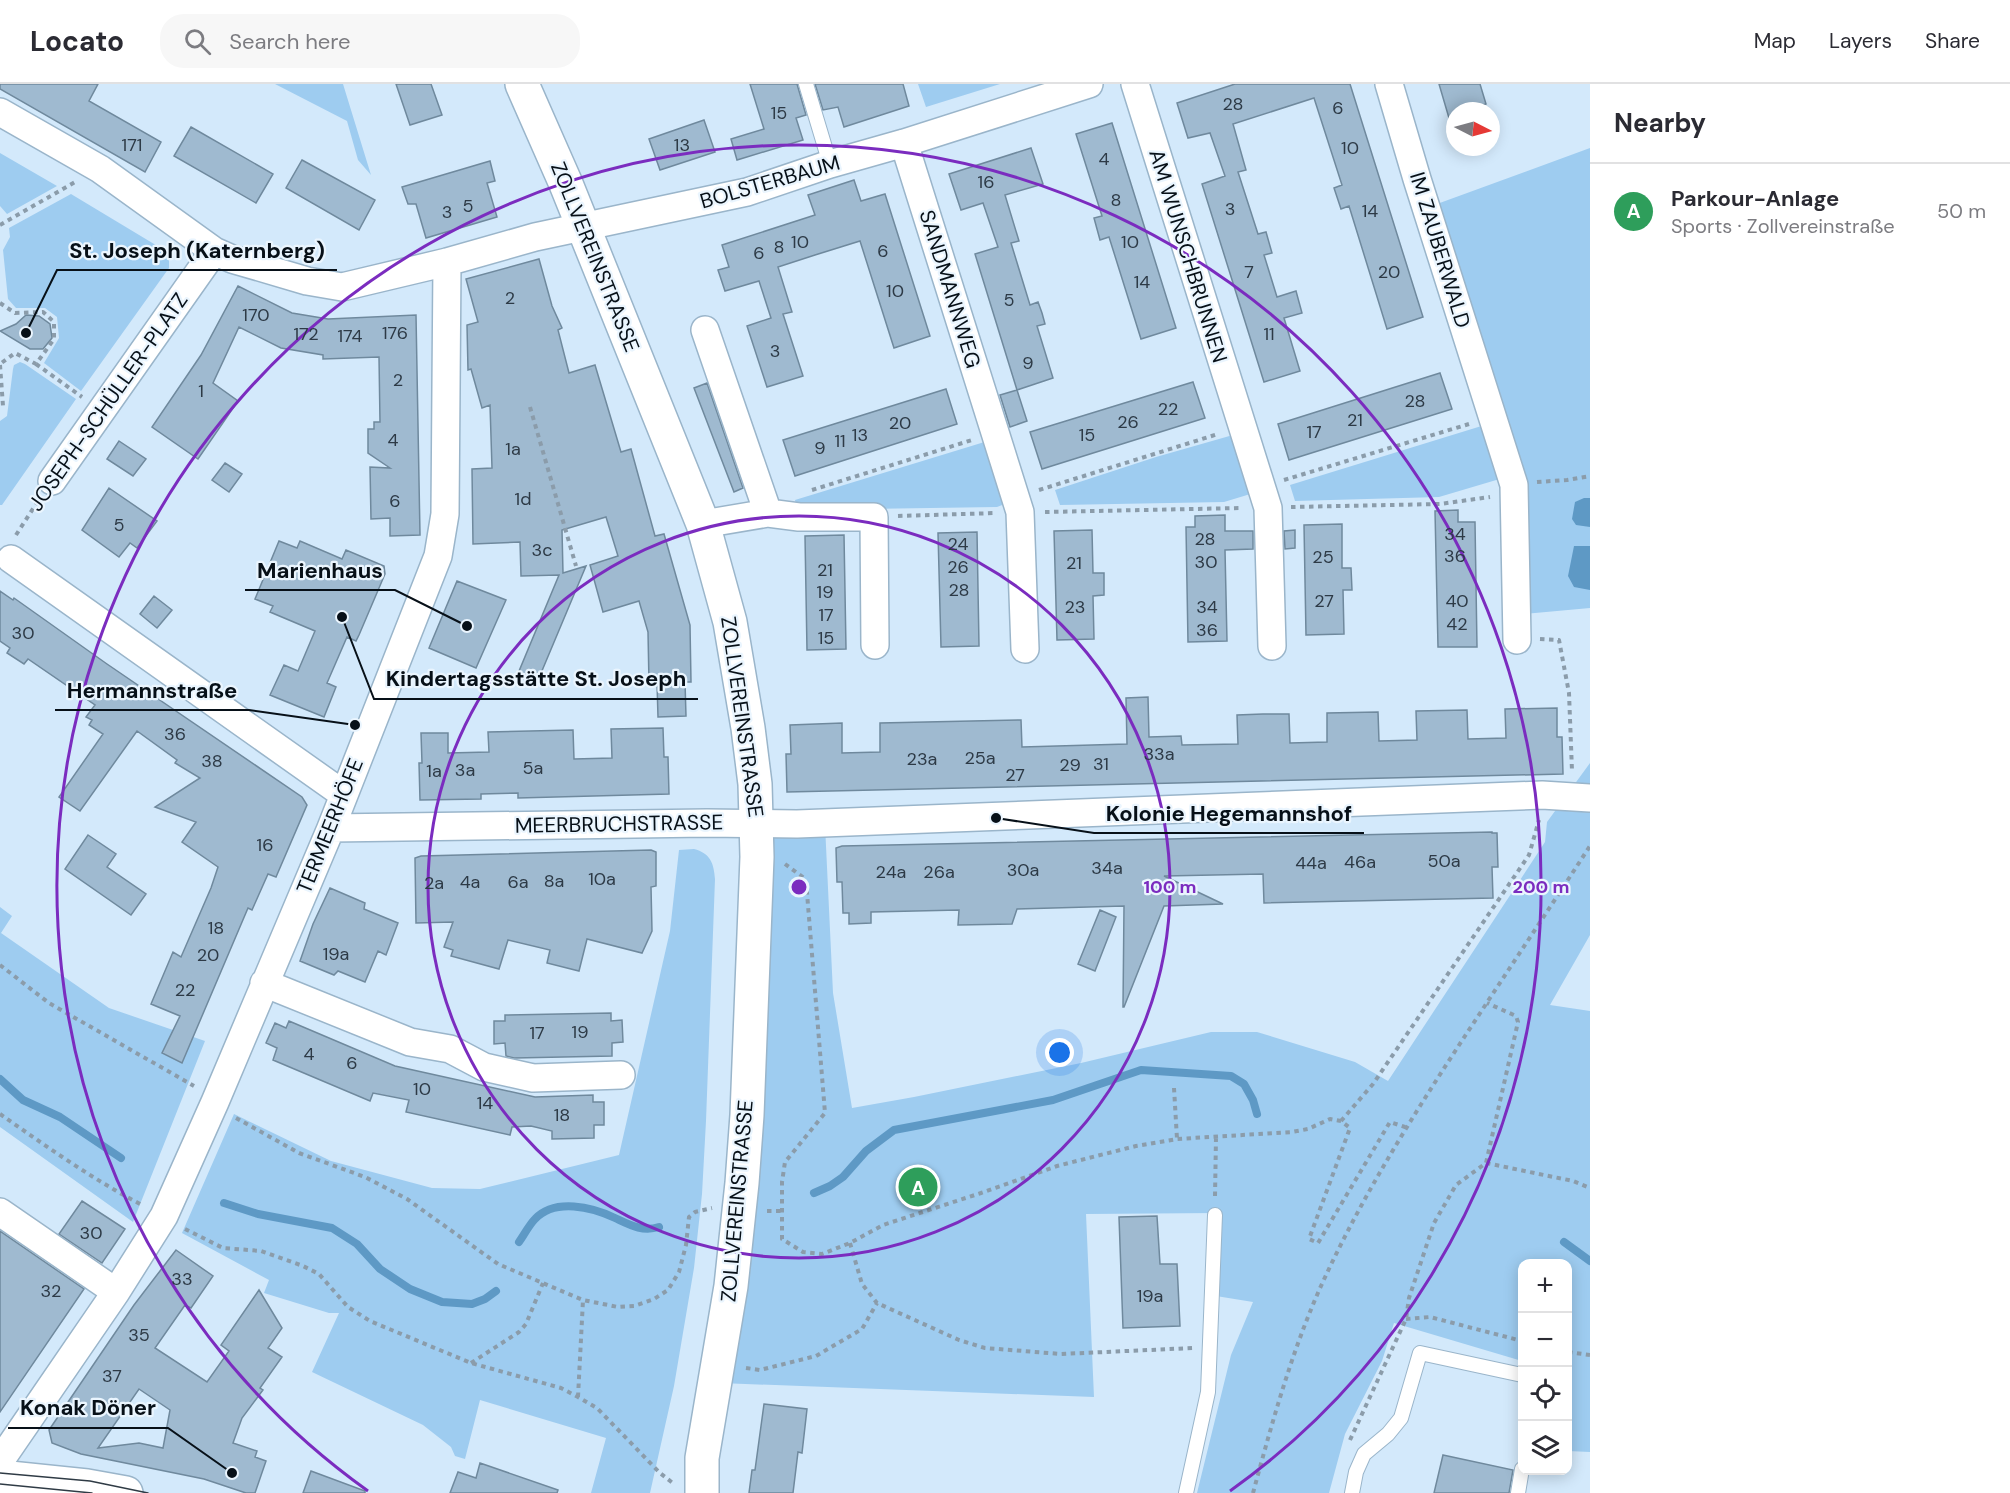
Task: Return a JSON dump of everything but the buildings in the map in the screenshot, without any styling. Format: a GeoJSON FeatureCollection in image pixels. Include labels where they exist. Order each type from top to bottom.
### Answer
{"type":"FeatureCollection","features":[{"type":"Feature","properties":{"kind":"main road","name":"ZOLLVEREINSTRASSE"},"geometry":{"type":"LineString","coordinates":[[522,84],[583,227],[703,524],[730,622],[749,739],[758,857],[747,1115],[740,1210],[731,1286],[702,1458],[689,1492]]}},
{"type":"Feature","properties":{"kind":"main road"},"geometry":{"type":"LineString","coordinates":[[0,1477],[36,1487],[87,1486],[126,1493]]}},
{"type":"Feature","properties":{"kind":"street","name":"BOLSTERBAUM"},"geometry":{"type":"LineString","coordinates":[[0,112],[100,169],[214,251],[232,259],[307,281],[342,286],[447,262],[535,237],[747,192],[1089,84]]}},
{"type":"Feature","properties":{"kind":"street","name":"AM WUNSCHBRUNNEN"},"geometry":{"type":"LineString","coordinates":[[1135,84],[1264,498],[1272,646]]}},
{"type":"Feature","properties":{"kind":"street","name":"IM ZAUBERWALD"},"geometry":{"type":"LineString","coordinates":[[1389,84],[1514,489],[1517,639]]}},
{"type":"Feature","properties":{"kind":"street","name":"SANDMANNWEG"},"geometry":{"type":"LineString","coordinates":[[904,143],[1018,505],[1025,649]]}},
{"type":"Feature","properties":{"kind":"street","name":"JOSEPH-SCHÜLLER-PLATZ"},"geometry":{"type":"LineString","coordinates":[[52,481],[214,251]]}},
{"type":"Feature","properties":{"kind":"street","name":"TERMEERHÖFE"},"geometry":{"type":"LineString","coordinates":[[0,1461],[116,1292],[164,1216],[331,828],[438,556],[445,514],[447,262]]}},
{"type":"Feature","properties":{"kind":"street"},"geometry":{"type":"LineString","coordinates":[[705,330],[768,513]]}},
{"type":"Feature","properties":{"kind":"street"},"geometry":{"type":"LineString","coordinates":[[703,524],[768,513],[799,517],[874,517],[875,645]]}},
{"type":"Feature","properties":{"kind":"street"},"geometry":{"type":"LineString","coordinates":[[10,552],[343,794]]}},
{"type":"Feature","properties":{"kind":"street","name":"MEERBRUCHSTRASSE"},"geometry":{"type":"LineString","coordinates":[[331,828],[797,824],[1542,795],[1586,797]]}},
{"type":"Feature","properties":{"kind":"street"},"geometry":{"type":"LineString","coordinates":[[264,983],[410,1042],[450,1049],[484,1067],[533,1078],[621,1075]]}},
{"type":"Feature","properties":{"kind":"street"},"geometry":{"type":"LineString","coordinates":[[0,1212],[116,1292]]}},
{"type":"Feature","properties":{"kind":"lane"},"geometry":{"type":"LineString","coordinates":[[806,84],[830,164]]}},
{"type":"Feature","properties":{"kind":"lane"},"geometry":{"type":"LineString","coordinates":[[1186,1493],[1208,1392],[1215,1215]]}},
{"type":"Feature","properties":{"kind":"lane"},"geometry":{"type":"LineString","coordinates":[[1352,1493],[1356,1472],[1364,1454],[1388,1434],[1401,1418],[1420,1353],[1518,1374]]}},
{"type":"Feature","properties":{"kind":"lane"},"geometry":{"type":"LineString","coordinates":[[1518,1493],[1521,1475]]}},
{"type":"Feature","properties":{"kind":"path"},"geometry":{"type":"LineString","coordinates":[[0,225],[100,169]]}},
{"type":"Feature","properties":{"kind":"path"},"geometry":{"type":"LineString","coordinates":[[0,303],[15,312],[43,312],[54,322],[54,339],[36,364]]}},
{"type":"Feature","properties":{"kind":"path"},"geometry":{"type":"LineString","coordinates":[[0,408],[3,405],[0,364],[15,353],[36,364],[101,411]]}},
{"type":"Feature","properties":{"kind":"path"},"geometry":{"type":"LineString","coordinates":[[530,407],[576,566]]}},
{"type":"Feature","properties":{"kind":"path"},"geometry":{"type":"LineString","coordinates":[[1264,498],[1372,453],[1492,416]]}},
{"type":"Feature","properties":{"kind":"path"},"geometry":{"type":"LineString","coordinates":[[1018,505],[1121,464],[1242,428]]}},
{"type":"Feature","properties":{"kind":"path"},"geometry":{"type":"LineString","coordinates":[[806,492],[995,434]]}},
{"type":"Feature","properties":{"kind":"path"},"geometry":{"type":"LineString","coordinates":[[874,517],[1018,505],[1264,498],[1440,504],[1514,489],[1527,482],[1567,480],[1590,476]]}},
{"type":"Feature","properties":{"kind":"path","name":"JOSEPH-SCHÜLLER-PLATZ"},"geometry":{"type":"LineString","coordinates":[[10,552],[52,481]]}},
{"type":"Feature","properties":{"kind":"path"},"geometry":{"type":"LineString","coordinates":[[1517,639],[1559,640],[1569,693],[1572,769],[1586,797]]}},
{"type":"Feature","properties":{"kind":"path"},"geometry":{"type":"LineString","coordinates":[[1341,1121],[1373,1084],[1529,855],[1538,824],[1542,795]]}},
{"type":"Feature","properties":{"kind":"path"},"geometry":{"type":"LineString","coordinates":[[1253,1493],[1285,1379],[1320,1287],[1372,1183],[1405,1127],[1590,846]]}},
{"type":"Feature","properties":{"kind":"path"},"geometry":{"type":"LineString","coordinates":[[758,857],[776,857],[804,878],[807,893],[825,1113],[785,1162],[782,1182],[782,1239],[803,1252],[822,1254],[850,1243],[883,1225],[1057,1166],[1136,1146],[1177,1139],[1292,1132],[1308,1129],[1330,1119],[1341,1121],[1350,1128],[1309,1239],[1318,1243],[1390,1122],[1405,1127]]}},
{"type":"Feature","properties":{"kind":"path"},"geometry":{"type":"LineString","coordinates":[[0,965],[49,1003],[105,1037],[188,1081],[235,1118],[299,1153],[365,1178],[407,1199],[498,1264],[583,1300],[618,1307],[634,1306],[654,1299],[668,1290],[679,1272],[686,1245],[689,1217],[708,1208],[740,1210]]}},
{"type":"Feature","properties":{"kind":"path"},"geometry":{"type":"LineString","coordinates":[[1348,1444],[1406,1319],[1409,1298],[1434,1223],[1456,1185],[1486,1163],[1518,1022],[1516,1016],[1487,1003]]}},
{"type":"Feature","properties":{"kind":"path"},"geometry":{"type":"LineString","coordinates":[[1174,1088],[1177,1139]]}},
{"type":"Feature","properties":{"kind":"path"},"geometry":{"type":"LineString","coordinates":[[0,1114],[113,1190],[186,1230],[223,1248],[261,1251],[319,1274],[348,1308],[370,1321],[471,1363],[561,1388],[578,1397],[597,1408],[660,1473],[689,1492]]}},
{"type":"Feature","properties":{"kind":"path"},"geometry":{"type":"LineString","coordinates":[[1215,1215],[1216,1137]]}},
{"type":"Feature","properties":{"kind":"path"},"geometry":{"type":"LineString","coordinates":[[1486,1163],[1574,1181],[1590,1188]]}},
{"type":"Feature","properties":{"kind":"path"},"geometry":{"type":"LineString","coordinates":[[850,1243],[862,1284],[877,1303],[959,1340],[985,1348],[1060,1354],[1211,1347]]}},
{"type":"Feature","properties":{"kind":"path"},"geometry":{"type":"LineString","coordinates":[[471,1363],[519,1332],[526,1324],[543,1283]]}},
{"type":"Feature","properties":{"kind":"path"},"geometry":{"type":"LineString","coordinates":[[578,1397],[583,1300]]}},
{"type":"Feature","properties":{"kind":"path"},"geometry":{"type":"LineString","coordinates":[[718,1364],[760,1370],[816,1356],[862,1329],[877,1303]]}},
{"type":"Feature","properties":{"kind":"path"},"geometry":{"type":"LineString","coordinates":[[1406,1319],[1431,1317],[1518,1340]]}},
{"type":"Feature","properties":{"kind":"path"},"geometry":{"type":"LineString","coordinates":[[1572,1353],[1590,1355]]}},
{"type":"Feature","properties":{"kind":"shaded area"},"geometry":{"type":"Polygon","coordinates":[[[275,84],[343,84],[371,175],[358,160],[347,121],[275,84]]]}},
{"type":"Feature","properties":{"kind":"shaded area"},"geometry":{"type":"Polygon","coordinates":[[[918,84],[1000,84],[926,107],[918,84]]]}},
{"type":"Feature","properties":{"kind":"shaded area"},"geometry":{"type":"Polygon","coordinates":[[[1590,148],[1590,608],[1514,615],[1503,478],[1439,497],[1295,501],[1290,485],[1488,424],[1426,208],[1590,148]]]}},
{"type":"Feature","properties":{"kind":"shaded area"},"geometry":{"type":"Polygon","coordinates":[[[0,153],[57,186],[7,214],[0,206],[0,153]]]}},
{"type":"Feature","properties":{"kind":"shaded area"},"geometry":{"type":"Polygon","coordinates":[[[71,194],[169,253],[169,268],[81,391],[44,363],[59,338],[57,317],[45,308],[16,308],[8,299],[3,250],[10,237],[9,228],[71,194]]]}},
{"type":"Feature","properties":{"kind":"shaded area"},"geometry":{"type":"Polygon","coordinates":[[[20,362],[76,399],[0,505],[0,421],[7,416],[13,369],[14,365],[20,362]]]}},
{"type":"Feature","properties":{"kind":"shaded area"},"geometry":{"type":"Polygon","coordinates":[[[1240,433],[1257,492],[1224,502],[1060,505],[1055,490],[1240,433]]]}},
{"type":"Feature","properties":{"kind":"shaded area"},"geometry":{"type":"Polygon","coordinates":[[[991,440],[1010,502],[997,507],[797,510],[795,500],[991,440]]]}},
{"type":"Feature","properties":{"kind":"shaded area"},"geometry":{"type":"Polygon","coordinates":[[[1590,498],[1590,527],[1576,525],[1572,519],[1575,502],[1590,498]]]}},
{"type":"Feature","properties":{"kind":"shaded area"},"geometry":{"type":"Polygon","coordinates":[[[1574,546],[1590,546],[1590,590],[1574,587],[1568,576],[1574,546]]]}},
{"type":"Feature","properties":{"kind":"shaded area"},"geometry":{"type":"Polygon","coordinates":[[[1590,763],[1590,935],[1550,1005],[1590,1011],[1590,1452],[1572,1451],[1572,1259],[1518,1259],[1518,1360],[1394,1323],[1382,1361],[1345,1434],[1329,1493],[1197,1493],[1231,1355],[1253,1302],[1216,1296],[1218,1213],[1086,1214],[1094,1397],[720,1383],[758,825],[825,825],[833,993],[852,1108],[1081,1063],[1211,1032],[1257,1032],[1355,1062],[1388,1081],[1545,842],[1547,822],[1590,763]]]}},
{"type":"Feature","properties":{"kind":"shaded area"},"geometry":{"type":"Polygon","coordinates":[[[694,849],[704,853],[710,860],[714,868],[715,879],[702,1194],[694,1268],[674,1386],[650,1493],[591,1493],[606,1438],[480,1400],[465,1459],[455,1456],[451,1447],[423,1425],[312,1372],[339,1313],[329,1313],[264,1293],[269,1280],[182,1233],[234,1114],[331,1161],[432,1188],[480,1189],[619,1155],[670,931],[679,850],[694,849]]]}},
{"type":"Feature","properties":{"kind":"shaded area"},"geometry":{"type":"Polygon","coordinates":[[[0,907],[12,916],[1,933],[109,1008],[205,1041],[133,1222],[0,1127],[0,907]]]}},
{"type":"Feature","properties":{"kind":"waterway"},"geometry":{"type":"LineString","coordinates":[[814,1193],[843,1177],[866,1151],[894,1130],[1053,1100],[1141,1070],[1231,1076],[1244,1084],[1253,1100],[1257,1114]]}},
{"type":"Feature","properties":{"kind":"waterway"},"geometry":{"type":"LineString","coordinates":[[0,1079],[23,1100],[60,1117],[121,1158]]}},
{"type":"Feature","properties":{"kind":"waterway"},"geometry":{"type":"LineString","coordinates":[[224,1203],[258,1214],[332,1228],[357,1244],[380,1269],[410,1289],[442,1302],[472,1304],[496,1291]]}},
{"type":"Feature","properties":{"kind":"waterway"},"geometry":{"type":"LineString","coordinates":[[519,1242],[535,1219],[543,1212],[553,1208],[574,1206],[606,1214],[642,1228],[659,1227]]}},
{"type":"Feature","properties":{"kind":"waterway"},"geometry":{"type":"LineString","coordinates":[[1564,1242],[1590,1261]]}},
{"type":"Feature","properties":{"kind":"tram line"},"geometry":{"type":"LineString","coordinates":[[0,1473],[90,1481],[148,1493]]}},
{"type":"Feature","properties":{"kind":"tram line"},"geometry":{"type":"LineString","coordinates":[[0,1484],[92,1493]]}},
{"type":"Feature","properties":{"kind":"place","name":"St. Joseph (Katernberg)"},"geometry":{"type":"Point","coordinates":[26,333]}},
{"type":"Feature","properties":{"kind":"place","name":"Kindertagsstätte St. Joseph"},"geometry":{"type":"Point","coordinates":[342,617]}},
{"type":"Feature","properties":{"kind":"place","name":"Marienhaus"},"geometry":{"type":"Point","coordinates":[467,626]}},
{"type":"Feature","properties":{"kind":"place","name":"Hermannstraße"},"geometry":{"type":"Point","coordinates":[355,725]}},
{"type":"Feature","properties":{"kind":"place","name":"Kolonie Hegemannshof"},"geometry":{"type":"Point","coordinates":[996,818]}},
{"type":"Feature","properties":{"kind":"place","name":"Parkour-Anlage"},"geometry":{"type":"Point","coordinates":[918,1187]}},
{"type":"Feature","properties":{"kind":"place","name":"Konak Döner"},"geometry":{"type":"Point","coordinates":[232,1473]}}]}
